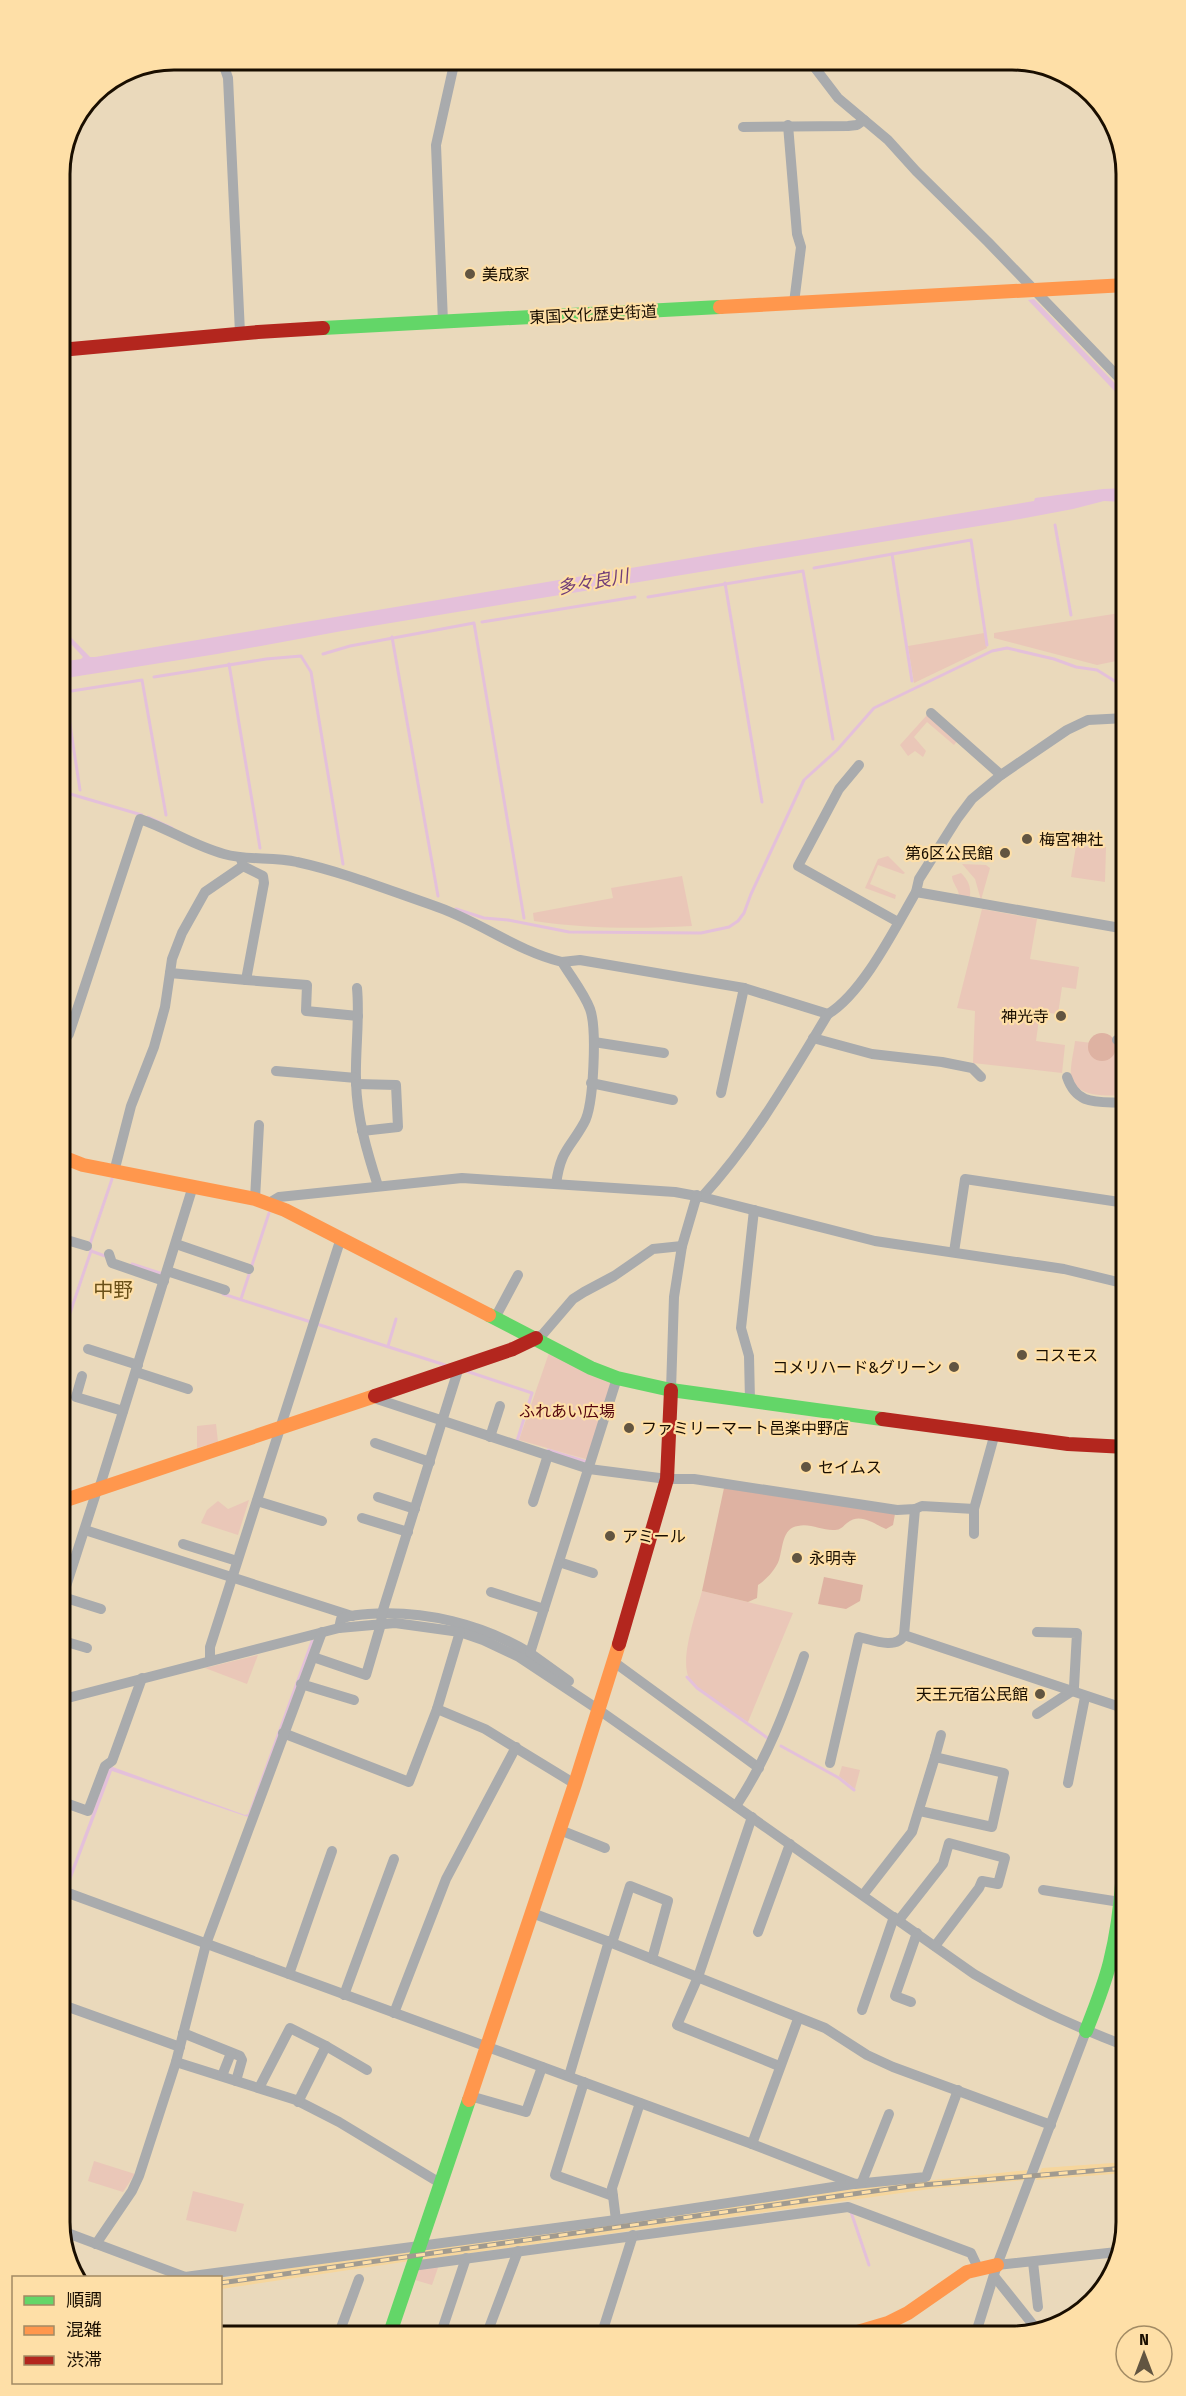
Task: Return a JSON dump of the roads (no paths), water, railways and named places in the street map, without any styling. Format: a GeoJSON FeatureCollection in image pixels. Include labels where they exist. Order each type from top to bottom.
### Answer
{"type":"FeatureCollection","features":[{"type":"Feature","properties":{"kind":"main road","name":"東国文化歴史街道"},"geometry":{"type":"LineString","coordinates":[[71,349],[240,333],[1116,286]]}},
{"type":"Feature","properties":{"kind":"main road"},"geometry":{"type":"LineString","coordinates":[[71,1160],[114,1172],[269,1203],[591,1368],[617,1378],[671,1390],[750,1401],[1080,1445],[1116,1447]]}},
{"type":"Feature","properties":{"kind":"main road"},"geometry":{"type":"LineString","coordinates":[[70,1498],[513,1349],[536,1338]]}},
{"type":"Feature","properties":{"kind":"main road"},"geometry":{"type":"LineString","coordinates":[[393,2325],[560,1830],[614,1662],[668,1479],[671,1390]]}},
{"type":"Feature","properties":{"kind":"main road"},"geometry":{"type":"LineString","coordinates":[[1086,2031],[1116,1945]]}},
{"type":"Feature","properties":{"kind":"main road"},"geometry":{"type":"LineString","coordinates":[[874,2326],[898,2318],[967,2272],[978,2268],[996,2270]]}},
{"type":"Feature","properties":{"kind":"street"},"geometry":{"type":"LineString","coordinates":[[225,70],[228,78],[240,333]]}},
{"type":"Feature","properties":{"kind":"street"},"geometry":{"type":"LineString","coordinates":[[443,322],[436,146],[453,70]]}},
{"type":"Feature","properties":{"kind":"street"},"geometry":{"type":"LineString","coordinates":[[817,71],[838,98],[872,122],[916,171],[1116,375]]}},
{"type":"Feature","properties":{"kind":"street"},"geometry":{"type":"LineString","coordinates":[[743,127],[848,126],[872,122]]}},
{"type":"Feature","properties":{"kind":"street"},"geometry":{"type":"LineString","coordinates":[[788,126],[797,234],[801,247],[794,303]]}},
{"type":"Feature","properties":{"kind":"street"},"geometry":{"type":"LineString","coordinates":[[931,713],[1001,775]]}},
{"type":"Feature","properties":{"kind":"street"},"geometry":{"type":"LineString","coordinates":[[671,1390],[674,1297],[682,1246],[700,1196],[725,1172],[750,1137],[828,1014],[840,1007],[858,985],[916,892],[919,879],[972,799],[1001,775],[1081,723],[1097,718],[1116,718]]}},
{"type":"Feature","properties":{"kind":"street"},"geometry":{"type":"LineString","coordinates":[[859,765],[839,789],[798,866],[898,922]]}},
{"type":"Feature","properties":{"kind":"street"},"geometry":{"type":"LineString","coordinates":[[71,1029],[140,819],[242,862],[263,876],[264,883],[246,980]]}},
{"type":"Feature","properties":{"kind":"street"},"geometry":{"type":"LineString","coordinates":[[114,1172],[131,1106],[154,1047],[165,1007],[172,959],[182,933],[205,892],[242,862],[295,861],[350,877],[458,914],[533,953],[562,962],[580,960],[744,988],[828,1014]]}},
{"type":"Feature","properties":{"kind":"street"},"geometry":{"type":"LineString","coordinates":[[916,892],[1116,927]]}},
{"type":"Feature","properties":{"kind":"street"},"geometry":{"type":"LineString","coordinates":[[556,1184],[563,1152],[585,1121],[594,1042],[590,1010],[562,962]]}},
{"type":"Feature","properties":{"kind":"street"},"geometry":{"type":"LineString","coordinates":[[170,973],[307,985],[306,1011],[358,1016]]}},
{"type":"Feature","properties":{"kind":"street"},"geometry":{"type":"LineString","coordinates":[[357,988],[356,1081],[362,1131],[378,1186]]}},
{"type":"Feature","properties":{"kind":"street"},"geometry":{"type":"LineString","coordinates":[[721,1093],[744,988]]}},
{"type":"Feature","properties":{"kind":"street"},"geometry":{"type":"LineString","coordinates":[[813,1038],[872,1054],[972,1068],[981,1077]]}},
{"type":"Feature","properties":{"kind":"street"},"geometry":{"type":"LineString","coordinates":[[594,1042],[664,1053]]}},
{"type":"Feature","properties":{"kind":"street"},"geometry":{"type":"LineString","coordinates":[[276,1071],[396,1085],[398,1127],[362,1131]]}},
{"type":"Feature","properties":{"kind":"street"},"geometry":{"type":"LineString","coordinates":[[1067,1077],[1076,1095],[1090,1100],[1116,1102]]}},
{"type":"Feature","properties":{"kind":"street"},"geometry":{"type":"LineString","coordinates":[[591,1083],[673,1100]]}},
{"type":"Feature","properties":{"kind":"street"},"geometry":{"type":"LineString","coordinates":[[255,1199],[259,1125]]}},
{"type":"Feature","properties":{"kind":"street"},"geometry":{"type":"LineString","coordinates":[[269,1203],[279,1197],[462,1178],[700,1196],[875,1241],[1064,1269],[1116,1282]]}},
{"type":"Feature","properties":{"kind":"street"},"geometry":{"type":"LineString","coordinates":[[954,1252],[965,1179],[1116,1202]]}},
{"type":"Feature","properties":{"kind":"street"},"geometry":{"type":"LineString","coordinates":[[70,1573],[193,1186]]}},
{"type":"Feature","properties":{"kind":"street"},"geometry":{"type":"LineString","coordinates":[[750,1401],[749,1356],[741,1328],[754,1210]]}},
{"type":"Feature","properties":{"kind":"street"},"geometry":{"type":"LineString","coordinates":[[210,1660],[210,1647],[341,1238]]}},
{"type":"Feature","properties":{"kind":"street"},"geometry":{"type":"LineString","coordinates":[[70,1241],[87,1246]]}},
{"type":"Feature","properties":{"kind":"street"},"geometry":{"type":"LineString","coordinates":[[176,1244],[249,1269]]}},
{"type":"Feature","properties":{"kind":"street"},"geometry":{"type":"LineString","coordinates":[[536,1338],[543,1334],[573,1299],[584,1292],[614,1276],[653,1249],[682,1246]]}},
{"type":"Feature","properties":{"kind":"street"},"geometry":{"type":"LineString","coordinates":[[109,1254],[112,1263],[225,1290]]}},
{"type":"Feature","properties":{"kind":"street"},"geometry":{"type":"LineString","coordinates":[[495,1318],[518,1275]]}},
{"type":"Feature","properties":{"kind":"street"},"geometry":{"type":"LineString","coordinates":[[88,1349],[188,1389]]}},
{"type":"Feature","properties":{"kind":"street"},"geometry":{"type":"LineString","coordinates":[[313,1657],[366,1675],[459,1367]]}},
{"type":"Feature","properties":{"kind":"street"},"geometry":{"type":"LineString","coordinates":[[82,1376],[76,1397],[123,1411]]}},
{"type":"Feature","properties":{"kind":"street"},"geometry":{"type":"LineString","coordinates":[[530,1653],[617,1378]]}},
{"type":"Feature","properties":{"kind":"street"},"geometry":{"type":"LineString","coordinates":[[371,1397],[589,1469],[668,1479],[694,1479],[897,1510],[915,1509],[922,1506],[974,1509]]}},
{"type":"Feature","properties":{"kind":"street"},"geometry":{"type":"LineString","coordinates":[[490,1437],[500,1406]]}},
{"type":"Feature","properties":{"kind":"street"},"geometry":{"type":"LineString","coordinates":[[974,1534],[974,1509],[995,1433]]}},
{"type":"Feature","properties":{"kind":"street"},"geometry":{"type":"LineString","coordinates":[[375,1443],[430,1462]]}},
{"type":"Feature","properties":{"kind":"street"},"geometry":{"type":"LineString","coordinates":[[533,1502],[548,1455]]}},
{"type":"Feature","properties":{"kind":"street"},"geometry":{"type":"LineString","coordinates":[[378,1497],[415,1509]]}},
{"type":"Feature","properties":{"kind":"street"},"geometry":{"type":"LineString","coordinates":[[256,1501],[322,1521]]}},
{"type":"Feature","properties":{"kind":"street"},"geometry":{"type":"LineString","coordinates":[[830,1763],[859,1637],[896,1644],[902,1641],[915,1509]]}},
{"type":"Feature","properties":{"kind":"street"},"geometry":{"type":"LineString","coordinates":[[362,1518],[408,1532]]}},
{"type":"Feature","properties":{"kind":"street"},"geometry":{"type":"LineString","coordinates":[[85,1530],[351,1616],[382,1618],[423,1615],[464,1624],[500,1637],[530,1653],[569,1681]]}},
{"type":"Feature","properties":{"kind":"street"},"geometry":{"type":"LineString","coordinates":[[183,1544],[237,1561]]}},
{"type":"Feature","properties":{"kind":"street"},"geometry":{"type":"LineString","coordinates":[[559,1562],[593,1573]]}},
{"type":"Feature","properties":{"kind":"street"},"geometry":{"type":"LineString","coordinates":[[491,1592],[544,1609]]}},
{"type":"Feature","properties":{"kind":"street"},"geometry":{"type":"LineString","coordinates":[[70,1602],[101,1609]]}},
{"type":"Feature","properties":{"kind":"street"},"geometry":{"type":"LineString","coordinates":[[339,1628],[341,1619],[351,1616]]}},
{"type":"Feature","properties":{"kind":"street"},"geometry":{"type":"LineString","coordinates":[[70,1697],[382,1618],[394,1623],[460,1632],[519,1657],[599,1710],[974,1974],[1012,1996],[1086,2031],[1116,2042]]}},
{"type":"Feature","properties":{"kind":"street"},"geometry":{"type":"LineString","coordinates":[[96,2244],[136,2184],[176,2062],[206,1944],[321,1632]]}},
{"type":"Feature","properties":{"kind":"street"},"geometry":{"type":"LineString","coordinates":[[283,1733],[409,1782],[437,1709],[460,1632]]}},
{"type":"Feature","properties":{"kind":"street"},"geometry":{"type":"LineString","coordinates":[[1037,1632],[1077,1633],[1075,1682],[1072,1691],[1037,1714]]}},
{"type":"Feature","properties":{"kind":"street"},"geometry":{"type":"LineString","coordinates":[[904,1635],[1116,1706]]}},
{"type":"Feature","properties":{"kind":"street"},"geometry":{"type":"LineString","coordinates":[[70,1643],[87,1648]]}},
{"type":"Feature","properties":{"kind":"street"},"geometry":{"type":"LineString","coordinates":[[736,1806],[759,1768],[782,1720],[804,1656]]}},
{"type":"Feature","properties":{"kind":"street"},"geometry":{"type":"LineString","coordinates":[[614,1662],[759,1768]]}},
{"type":"Feature","properties":{"kind":"street"},"geometry":{"type":"LineString","coordinates":[[70,1805],[88,1811],[105,1766],[112,1761],[142,1678]]}},
{"type":"Feature","properties":{"kind":"street"},"geometry":{"type":"LineString","coordinates":[[301,1684],[354,1700]]}},
{"type":"Feature","properties":{"kind":"street"},"geometry":{"type":"LineString","coordinates":[[1068,1783],[1086,1697]]}},
{"type":"Feature","properties":{"kind":"street"},"geometry":{"type":"LineString","coordinates":[[437,1709],[485,1729],[575,1784]]}},
{"type":"Feature","properties":{"kind":"street"},"geometry":{"type":"LineString","coordinates":[[863,1895],[912,1832],[941,1736]]}},
{"type":"Feature","properties":{"kind":"street"},"geometry":{"type":"LineString","coordinates":[[394,2013],[446,1879],[516,1747]]}},
{"type":"Feature","properties":{"kind":"street"},"geometry":{"type":"LineString","coordinates":[[920,1811],[993,1827],[1004,1773],[935,1757]]}},
{"type":"Feature","properties":{"kind":"street"},"geometry":{"type":"LineString","coordinates":[[752,1817],[698,1977],[677,2025],[779,2066]]}},
{"type":"Feature","properties":{"kind":"street"},"geometry":{"type":"LineString","coordinates":[[560,1830],[605,1848]]}},
{"type":"Feature","properties":{"kind":"street"},"geometry":{"type":"LineString","coordinates":[[862,2010],[896,1919],[943,1864],[950,1843],[1005,1858],[998,1884],[982,1881],[935,1946]]}},
{"type":"Feature","properties":{"kind":"street"},"geometry":{"type":"LineString","coordinates":[[758,1932],[790,1844]]}},
{"type":"Feature","properties":{"kind":"street"},"geometry":{"type":"LineString","coordinates":[[289,1974],[332,1851]]}},
{"type":"Feature","properties":{"kind":"street"},"geometry":{"type":"LineString","coordinates":[[344,1995],[394,1859]]}},
{"type":"Feature","properties":{"kind":"street"},"geometry":{"type":"LineString","coordinates":[[569,2076],[630,1886],[668,1901],[652,1959]]}},
{"type":"Feature","properties":{"kind":"street"},"geometry":{"type":"LineString","coordinates":[[1043,1890],[1116,1901]]}},
{"type":"Feature","properties":{"kind":"street"},"geometry":{"type":"LineString","coordinates":[[70,1894],[859,2183]]}},
{"type":"Feature","properties":{"kind":"street"},"geometry":{"type":"LineString","coordinates":[[532,1913],[611,1942],[825,2028],[867,2055],[893,2067],[1051,2126]]}},
{"type":"Feature","properties":{"kind":"street"},"geometry":{"type":"LineString","coordinates":[[911,2002],[895,1995],[917,1933]]}},
{"type":"Feature","properties":{"kind":"street"},"geometry":{"type":"LineString","coordinates":[[70,2008],[180,2047]]}},
{"type":"Feature","properties":{"kind":"street"},"geometry":{"type":"LineString","coordinates":[[752,2144],[798,2019]]}},
{"type":"Feature","properties":{"kind":"street"},"geometry":{"type":"LineString","coordinates":[[259,2088],[290,2028],[367,2070]]}},
{"type":"Feature","properties":{"kind":"street"},"geometry":{"type":"LineString","coordinates":[[978,2326],[996,2270],[1086,2031]]}},
{"type":"Feature","properties":{"kind":"street"},"geometry":{"type":"LineString","coordinates":[[183,2032],[240,2056],[242,2061],[236,2081]]}},
{"type":"Feature","properties":{"kind":"street"},"geometry":{"type":"LineString","coordinates":[[298,2102],[326,2046]]}},
{"type":"Feature","properties":{"kind":"street"},"geometry":{"type":"LineString","coordinates":[[222,2076],[231,2052]]}},
{"type":"Feature","properties":{"kind":"street"},"geometry":{"type":"LineString","coordinates":[[176,2062],[298,2102],[339,2122],[440,2183]]}},
{"type":"Feature","properties":{"kind":"street"},"geometry":{"type":"LineString","coordinates":[[470,2096],[526,2112],[543,2067]]}},
{"type":"Feature","properties":{"kind":"street"},"geometry":{"type":"LineString","coordinates":[[584,2082],[555,2175],[613,2196]]}},
{"type":"Feature","properties":{"kind":"street"},"geometry":{"type":"LineString","coordinates":[[194,2276],[439,2245],[859,2183],[926,2177],[958,2090]]}},
{"type":"Feature","properties":{"kind":"street"},"geometry":{"type":"LineString","coordinates":[[616,2220],[612,2188],[640,2103]]}},
{"type":"Feature","properties":{"kind":"street"},"geometry":{"type":"LineString","coordinates":[[859,2183],[889,2114]]}},
{"type":"Feature","properties":{"kind":"street"},"geometry":{"type":"LineString","coordinates":[[412,2266],[848,2207],[971,2253],[978,2268]]}},
{"type":"Feature","properties":{"kind":"street"},"geometry":{"type":"LineString","coordinates":[[72,2235],[183,2276]]}},
{"type":"Feature","properties":{"kind":"street"},"geometry":{"type":"LineString","coordinates":[[604,2326],[633,2235]]}},
{"type":"Feature","properties":{"kind":"street"},"geometry":{"type":"LineString","coordinates":[[490,2325],[518,2251]]}},
{"type":"Feature","properties":{"kind":"street"},"geometry":{"type":"LineString","coordinates":[[996,2270],[1033,2262],[1111,2253]]}},
{"type":"Feature","properties":{"kind":"street"},"geometry":{"type":"LineString","coordinates":[[444,2325],[466,2258]]}},
{"type":"Feature","properties":{"kind":"street"},"geometry":{"type":"LineString","coordinates":[[1033,2262],[1038,2307]]}},
{"type":"Feature","properties":{"kind":"street"},"geometry":{"type":"LineString","coordinates":[[996,2270],[1032,2323]]}},
{"type":"Feature","properties":{"kind":"street"},"geometry":{"type":"LineString","coordinates":[[342,2325],[359,2279]]}},
{"type":"Feature","properties":{"kind":"water"},"geometry":{"type":"Polygon","coordinates":[[[1034,299],[1116,385],[1116,392],[1028,300],[1034,299]]]}},
{"type":"Feature","properties":{"kind":"water","name":"多々良川"},"geometry":{"type":"Polygon","coordinates":[[[1116,488],[1116,502],[1104,501],[1009,521],[71,677],[71,660],[83,657],[71,644],[71,637],[90,657],[95,657],[1034,501],[1035,498],[1116,488]]]}},
{"type":"Feature","properties":{"kind":"water"},"geometry":{"type":"Polygon","coordinates":[[[311,1640],[314,1640],[248,1817],[112,1771],[70,1882],[70,1873],[110,1766],[245,1815],[248,1814],[311,1640]]]}},
{"type":"Feature","properties":{"kind":"waterway"},"geometry":{"type":"LineString","coordinates":[[1055,525],[1071,615]]}},
{"type":"Feature","properties":{"kind":"waterway"},"geometry":{"type":"LineString","coordinates":[[814,568],[971,540],[987,645]]}},
{"type":"Feature","properties":{"kind":"waterway"},"geometry":{"type":"LineString","coordinates":[[892,554],[912,681]]}},
{"type":"Feature","properties":{"kind":"waterway"},"geometry":{"type":"LineString","coordinates":[[648,597],[803,571],[833,739]]}},
{"type":"Feature","properties":{"kind":"waterway"},"geometry":{"type":"LineString","coordinates":[[725,583],[762,802]]}},
{"type":"Feature","properties":{"kind":"waterway"},"geometry":{"type":"LineString","coordinates":[[482,622],[635,597]]}},
{"type":"Feature","properties":{"kind":"waterway"},"geometry":{"type":"LineString","coordinates":[[323,654],[350,646],[474,623],[524,918]]}},
{"type":"Feature","properties":{"kind":"waterway"},"geometry":{"type":"LineString","coordinates":[[392,637],[438,896]]}},
{"type":"Feature","properties":{"kind":"waterway"},"geometry":{"type":"LineString","coordinates":[[456,909],[484,918],[508,920],[569,932],[701,933],[729,927],[744,913],[804,780],[837,750],[874,708],[992,651],[1007,648],[1054,659],[1076,667],[1097,670],[1116,682]]}},
{"type":"Feature","properties":{"kind":"waterway"},"geometry":{"type":"LineString","coordinates":[[154,677],[266,659],[301,656],[311,672],[343,864]]}},
{"type":"Feature","properties":{"kind":"waterway"},"geometry":{"type":"LineString","coordinates":[[229,664],[260,848]]}},
{"type":"Feature","properties":{"kind":"waterway"},"geometry":{"type":"LineString","coordinates":[[71,691],[142,680],[166,815]]}},
{"type":"Feature","properties":{"kind":"waterway"},"geometry":{"type":"LineString","coordinates":[[71,729],[80,790]]}},
{"type":"Feature","properties":{"kind":"waterway"},"geometry":{"type":"LineString","coordinates":[[71,794],[142,815]]}},
{"type":"Feature","properties":{"kind":"waterway"},"geometry":{"type":"LineString","coordinates":[[148,817],[172,828]]}},
{"type":"Feature","properties":{"kind":"waterway"},"geometry":{"type":"LineString","coordinates":[[105,1256],[91,1251],[90,1244],[112,1179]]}},
{"type":"Feature","properties":{"kind":"waterway"},"geometry":{"type":"LineString","coordinates":[[241,1299],[269,1213]]}},
{"type":"Feature","properties":{"kind":"waterway"},"geometry":{"type":"LineString","coordinates":[[70,1312],[91,1251]]}},
{"type":"Feature","properties":{"kind":"waterway"},"geometry":{"type":"LineString","coordinates":[[132,1264],[163,1274]]}},
{"type":"Feature","properties":{"kind":"waterway"},"geometry":{"type":"LineString","coordinates":[[223,1294],[311,1322]]}},
{"type":"Feature","properties":{"kind":"waterway"},"geometry":{"type":"LineString","coordinates":[[388,1346],[396,1319]]}},
{"type":"Feature","properties":{"kind":"waterway"},"geometry":{"type":"LineString","coordinates":[[317,1324],[445,1365]]}},
{"type":"Feature","properties":{"kind":"waterway"},"geometry":{"type":"LineString","coordinates":[[466,1371],[532,1393],[518,1441]]}},
{"type":"Feature","properties":{"kind":"waterway"},"geometry":{"type":"LineString","coordinates":[[548,1450],[587,1462]]}},
{"type":"Feature","properties":{"kind":"waterway"},"geometry":{"type":"LineString","coordinates":[[687,1677],[697,1688],[769,1739]]}},
{"type":"Feature","properties":{"kind":"waterway"},"geometry":{"type":"LineString","coordinates":[[781,1746],[839,1778],[854,1790]]}},
{"type":"Feature","properties":{"kind":"waterway"},"geometry":{"type":"LineString","coordinates":[[851,2212],[869,2265]]}},
{"type":"Feature","properties":{"kind":"railway"},"geometry":{"type":"LineString","coordinates":[[222,2283],[910,2186],[1116,2169]]}},
{"type":"Feature","properties":{"kind":"place","name":"美成家"},"geometry":{"type":"Point","coordinates":[470,274]}},
{"type":"Feature","properties":{"kind":"place","name":"梅宮神社"},"geometry":{"type":"Point","coordinates":[1027,839]}},
{"type":"Feature","properties":{"kind":"place","name":"第6区公民館"},"geometry":{"type":"Point","coordinates":[1005,853]}},
{"type":"Feature","properties":{"kind":"place","name":"神光寺"},"geometry":{"type":"Point","coordinates":[1061,1016]}},
{"type":"Feature","properties":{"kind":"place","name":"コスモス"},"geometry":{"type":"Point","coordinates":[1022,1355]}},
{"type":"Feature","properties":{"kind":"place","name":"コメリハード&グリーン"},"geometry":{"type":"Point","coordinates":[954,1367]}},
{"type":"Feature","properties":{"kind":"place","name":"ファミリーマート邑楽中野店"},"geometry":{"type":"Point","coordinates":[629,1428]}},
{"type":"Feature","properties":{"kind":"place","name":"セイムス"},"geometry":{"type":"Point","coordinates":[806,1467]}},
{"type":"Feature","properties":{"kind":"place","name":"アミール"},"geometry":{"type":"Point","coordinates":[610,1536]}},
{"type":"Feature","properties":{"kind":"place","name":"永明寺"},"geometry":{"type":"Point","coordinates":[797,1558]}},
{"type":"Feature","properties":{"kind":"place","name":"天王元宿公民館"},"geometry":{"type":"Point","coordinates":[1040,1694]}},
{"type":"Feature","properties":{"kind":"district","name":"中野"},"geometry":{"type":"Point","coordinates":[113,1290]}},
{"type":"Feature","properties":{"kind":"park label","name":"ふれあい広場"},"geometry":{"type":"Point","coordinates":[567,1411]}}]}
